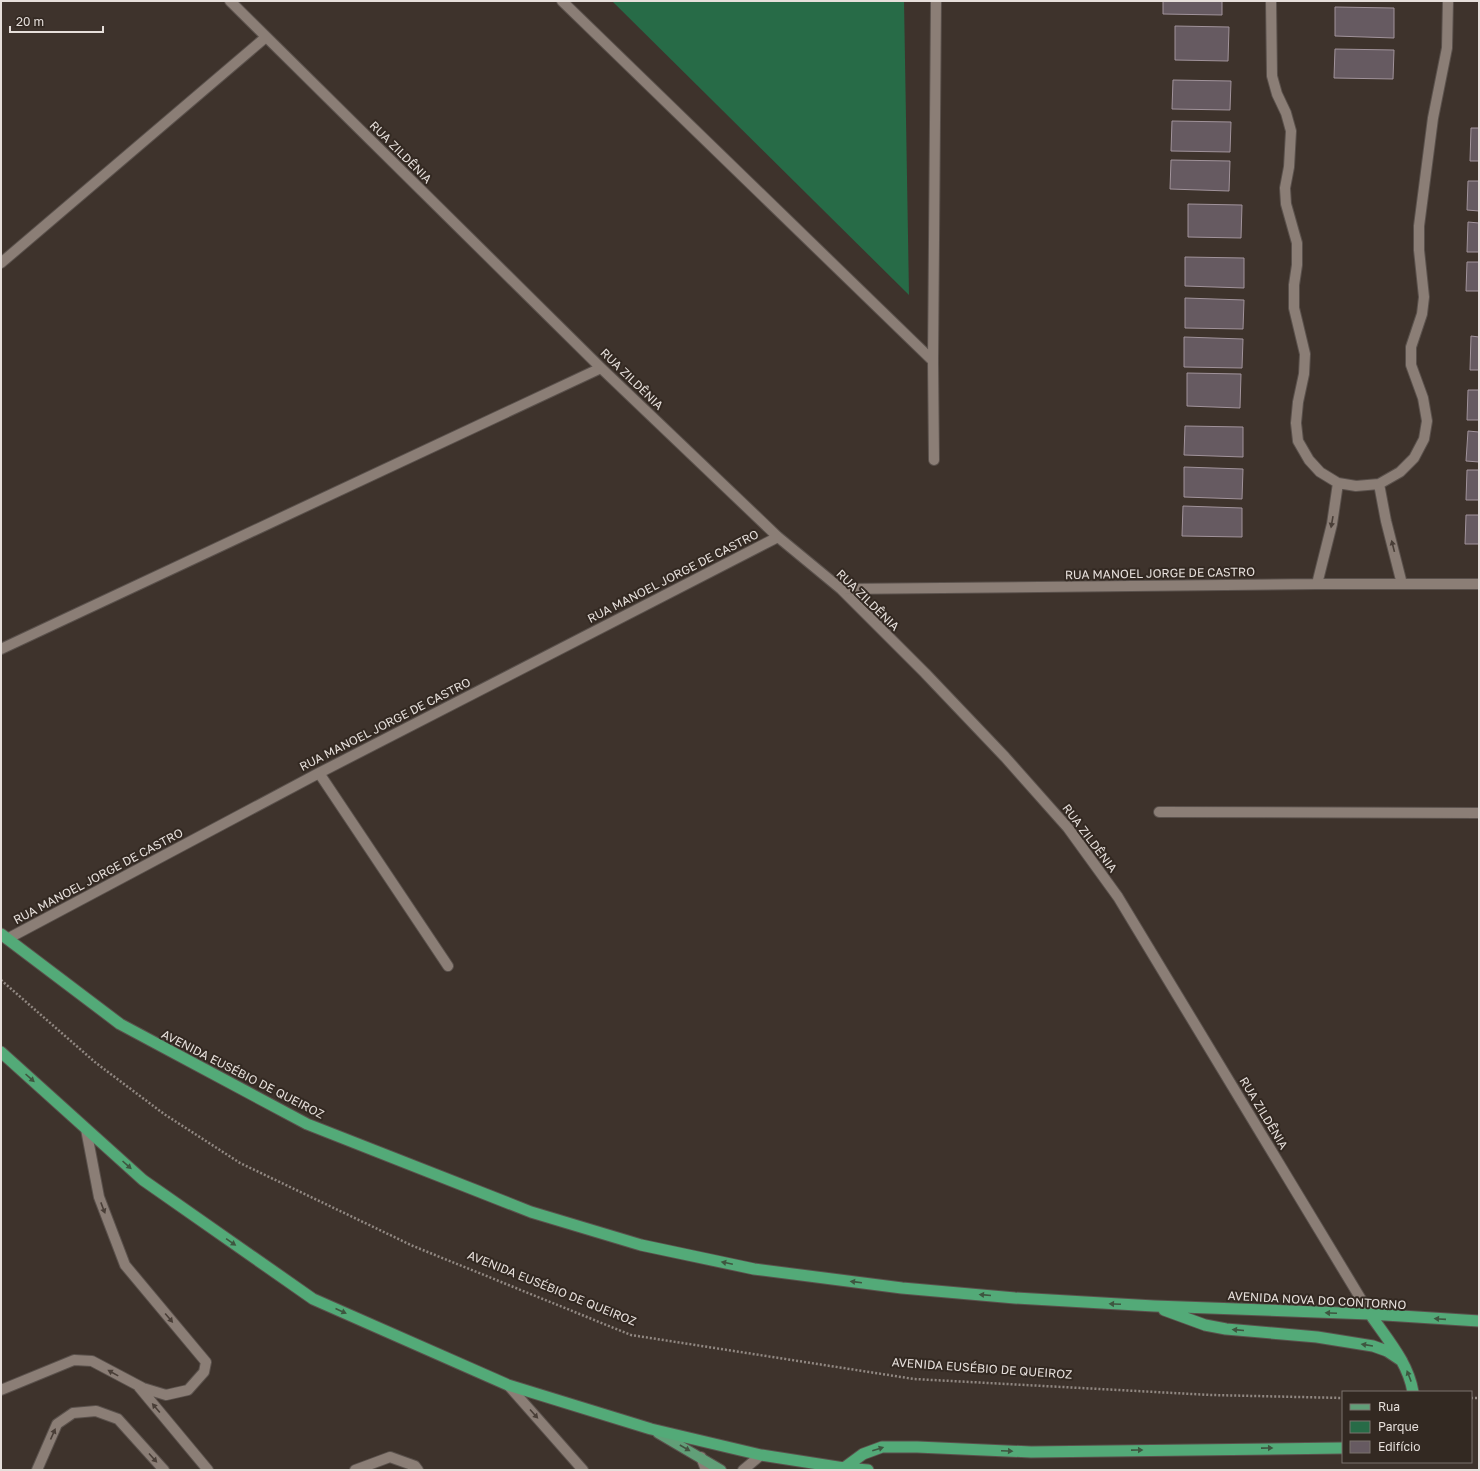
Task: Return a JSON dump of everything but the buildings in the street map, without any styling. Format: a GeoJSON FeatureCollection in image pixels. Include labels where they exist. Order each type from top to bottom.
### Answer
{"type":"FeatureCollection","features":[{"type":"Feature","properties":{"kind":"highway","name":"AVENIDA EUSÉBIO DE QUEIROZ"},"geometry":{"type":"LineString","coordinates":[[4,937],[120,1024],[307,1124],[531,1212],[641,1245],[754,1269],[902,1288],[1015,1298],[1154,1306]]}},
{"type":"Feature","properties":{"kind":"highway"},"geometry":{"type":"LineString","coordinates":[[1,1052],[143,1180],[313,1299],[508,1385],[651,1429],[761,1455],[844,1468],[868,1470]]}},
{"type":"Feature","properties":{"kind":"highway","name":"AVENIDA NOVA DO CONTORNO"},"geometry":{"type":"LineString","coordinates":[[1154,1306],[1370,1314],[1479,1321]]}},
{"type":"Feature","properties":{"kind":"highway"},"geometry":{"type":"LineString","coordinates":[[1154,1306],[1205,1325],[1226,1329],[1317,1337],[1374,1346],[1387,1351],[1402,1361]]}},
{"type":"Feature","properties":{"kind":"highway"},"geometry":{"type":"LineString","coordinates":[[1370,1314],[1402,1361],[1410,1378],[1413,1391]]}},
{"type":"Feature","properties":{"kind":"highway"},"geometry":{"type":"LineString","coordinates":[[844,1468],[863,1454],[882,1448],[917,1446],[1031,1452],[1342,1448]]}},
{"type":"Feature","properties":{"kind":"main road"},"geometry":{"type":"LineString","coordinates":[[651,1429],[721,1470]]}},
{"type":"Feature","properties":{"kind":"street","name":"RUA ZILDÊNIA"},"geometry":{"type":"LineString","coordinates":[[230,1],[601,368],[778,537],[841,589],[1000,751],[1068,828],[1118,897],[1370,1314]]}},
{"type":"Feature","properties":{"kind":"street"},"geometry":{"type":"LineString","coordinates":[[562,1],[933,360]]}},
{"type":"Feature","properties":{"kind":"street"},"geometry":{"type":"LineString","coordinates":[[934,460],[933,360],[936,1]]}},
{"type":"Feature","properties":{"kind":"street"},"geometry":{"type":"LineString","coordinates":[[1271,1],[1272,76],[1291,131],[1285,193],[1286,204],[1297,244],[1294,308],[1305,354],[1304,374],[1298,402],[1296,423],[1298,441],[1309,460],[1320,472],[1338,483],[1356,486],[1380,484],[1400,472],[1414,458],[1424,439],[1427,421],[1423,398],[1411,365],[1411,347],[1422,314],[1424,297],[1418,250],[1419,226],[1434,118],[1447,48],[1448,1]]}},
{"type":"Feature","properties":{"kind":"street"},"geometry":{"type":"LineString","coordinates":[[1,262],[266,37]]}},
{"type":"Feature","properties":{"kind":"street"},"geometry":{"type":"LineString","coordinates":[[1,649],[601,368]]}},
{"type":"Feature","properties":{"kind":"street"},"geometry":{"type":"LineString","coordinates":[[1317,584],[1332,524],[1338,483]]}},
{"type":"Feature","properties":{"kind":"street"},"geometry":{"type":"LineString","coordinates":[[1380,484],[1386,521],[1402,584]]}},
{"type":"Feature","properties":{"kind":"street","name":"RUA MANOEL JORGE DE CASTRO"},"geometry":{"type":"LineString","coordinates":[[4,937],[778,537]]}},
{"type":"Feature","properties":{"kind":"street","name":"RUA MANOEL JORGE DE CASTRO"},"geometry":{"type":"LineString","coordinates":[[841,589],[1317,584],[1479,584]]}},
{"type":"Feature","properties":{"kind":"street"},"geometry":{"type":"LineString","coordinates":[[319,773],[448,966]]}},
{"type":"Feature","properties":{"kind":"street"},"geometry":{"type":"LineString","coordinates":[[1159,812],[1479,813]]}},
{"type":"Feature","properties":{"kind":"street"},"geometry":{"type":"LineString","coordinates":[[1,1390],[74,1360],[92,1361],[137,1386],[166,1395],[188,1390],[204,1372],[206,1362],[125,1265],[98,1197],[86,1129]]}},
{"type":"Feature","properties":{"kind":"street"},"geometry":{"type":"LineString","coordinates":[[508,1385],[583,1470]]}},
{"type":"Feature","properties":{"kind":"street"},"geometry":{"type":"LineString","coordinates":[[137,1386],[208,1470]]}},
{"type":"Feature","properties":{"kind":"street"},"geometry":{"type":"LineString","coordinates":[[37,1470],[57,1424],[73,1413],[96,1410],[118,1419],[164,1470]]}},
{"type":"Feature","properties":{"kind":"street"},"geometry":{"type":"LineString","coordinates":[[743,1470],[761,1455]]}},
{"type":"Feature","properties":{"kind":"street"},"geometry":{"type":"LineString","coordinates":[[355,1470],[390,1457],[415,1466],[418,1470]]}},
{"type":"Feature","properties":{"kind":"street"},"geometry":{"type":"LineString","coordinates":[[701,1457],[706,1470]]}},
{"type":"Feature","properties":{"kind":"path","name":"AVENIDA EUSÉBIO DE QUEIROZ"},"geometry":{"type":"LineString","coordinates":[[1,980],[96,1063],[164,1114],[240,1163],[413,1246],[631,1335],[914,1379],[1211,1395],[1342,1398]]}},
{"type":"Feature","properties":{"kind":"green space"},"geometry":{"type":"Polygon","coordinates":[[[612,1],[904,1],[909,295],[612,1]]]}}]}
